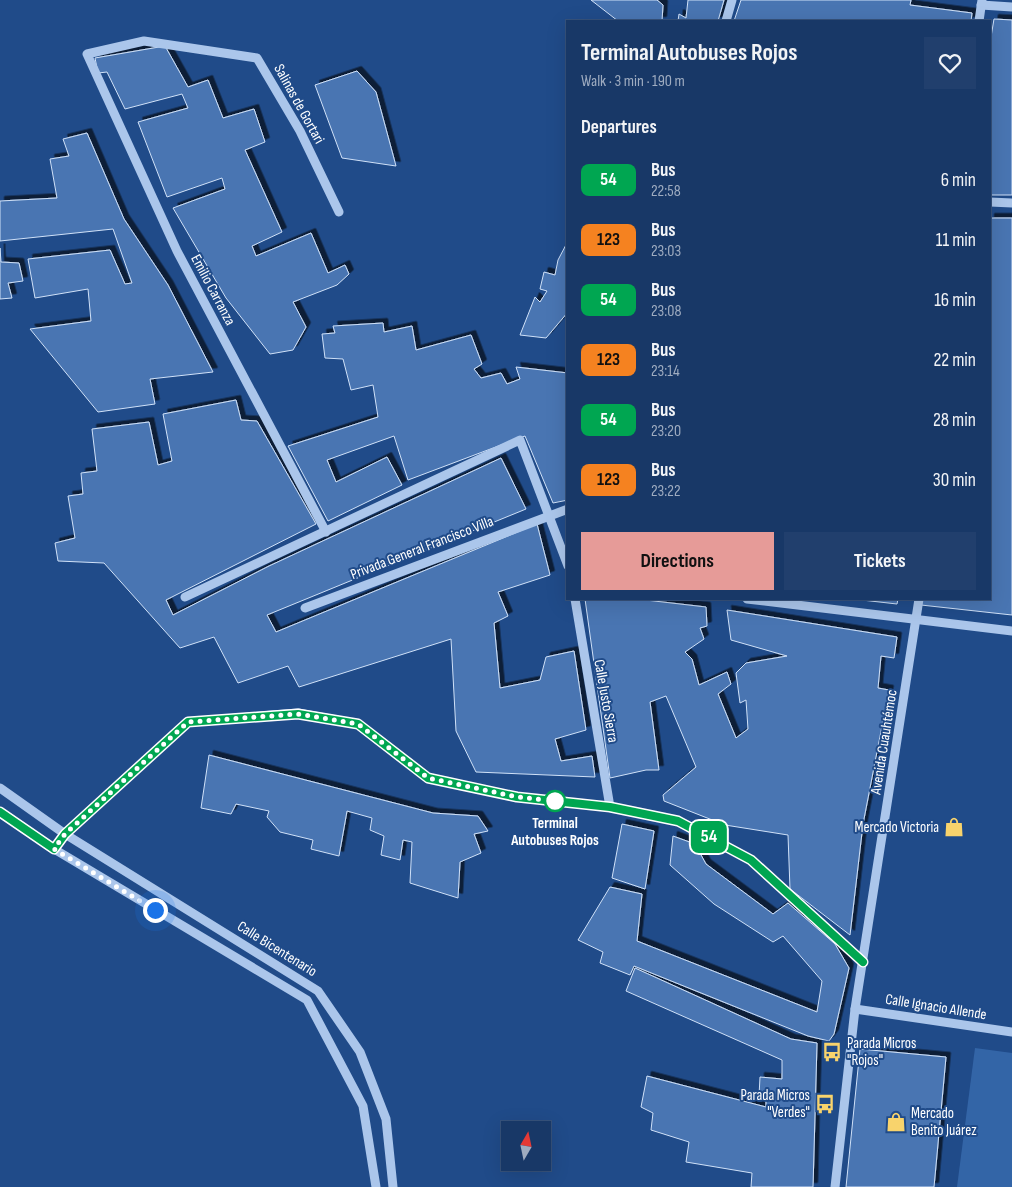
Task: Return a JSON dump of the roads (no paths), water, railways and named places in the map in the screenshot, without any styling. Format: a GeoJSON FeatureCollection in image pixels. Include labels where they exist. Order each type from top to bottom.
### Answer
{"type":"FeatureCollection","features":[{"type":"Feature","properties":{"kind":"street"},"geometry":{"type":"LineString","coordinates":[[726,20],[732,0]]}},
{"type":"Feature","properties":{"kind":"street"},"geometry":{"type":"LineString","coordinates":[[980,20],[982,3],[1012,7]]}},
{"type":"Feature","properties":{"kind":"street","name":"Salinas de Gortari"},"geometry":{"type":"LineString","coordinates":[[87,54],[144,41],[257,58],[300,131],[340,212]]}},
{"type":"Feature","properties":{"kind":"street","name":"Emilio Carranza"},"geometry":{"type":"LineString","coordinates":[[87,54],[177,251],[326,532]]}},
{"type":"Feature","properties":{"kind":"street"},"geometry":{"type":"LineString","coordinates":[[991,202],[1012,203]]}},
{"type":"Feature","properties":{"kind":"street"},"geometry":{"type":"LineString","coordinates":[[185,597],[520,440],[566,561]]}},
{"type":"Feature","properties":{"kind":"street","name":"Privada General Francisco Villa"},"geometry":{"type":"LineString","coordinates":[[305,608],[549,514],[566,510]]}},
{"type":"Feature","properties":{"kind":"street","name":"Calle Justo Sierra"},"geometry":{"type":"LineString","coordinates":[[575,600],[610,807]]}},
{"type":"Feature","properties":{"kind":"street"},"geometry":{"type":"LineString","coordinates":[[755,600],[1012,631]]}},
{"type":"Feature","properties":{"kind":"street","name":"Avenida Cuauhtémoc"},"geometry":{"type":"LineString","coordinates":[[835,1187],[856,1009],[919,600]]}},
{"type":"Feature","properties":{"kind":"street"},"geometry":{"type":"LineString","coordinates":[[54,849],[65,834],[188,722],[298,714],[358,724],[428,778],[517,797],[610,807],[678,821],[751,860],[863,962]]}},
{"type":"Feature","properties":{"kind":"street","name":"Calle Bicentenario"},"geometry":{"type":"LineString","coordinates":[[0,788],[65,834],[318,991],[360,1052],[386,1119],[393,1187]]}},
{"type":"Feature","properties":{"kind":"street","name":"Calle Bicentenario"},"geometry":{"type":"LineString","coordinates":[[0,812],[54,849],[307,1000],[363,1106],[376,1187]]}},
{"type":"Feature","properties":{"kind":"street","name":"Calle Ignacio Allende"},"geometry":{"type":"LineString","coordinates":[[856,1009],[1012,1032]]}},
{"type":"Feature","properties":{"kind":"place","name":"Terminal Autobuses Rojos"},"geometry":{"type":"Point","coordinates":[555,801]}},
{"type":"Feature","properties":{"kind":"place","name":"Mercado Victoria"},"geometry":{"type":"Point","coordinates":[954,827]}},
{"type":"Feature","properties":{"kind":"place","name":"Parada Micros \"Rojos\""},"geometry":{"type":"Point","coordinates":[832,1052]}},
{"type":"Feature","properties":{"kind":"place","name":"Parada Micros \"Verdes\""},"geometry":{"type":"Point","coordinates":[825,1104]}},
{"type":"Feature","properties":{"kind":"place","name":"Mercado Benito Juárez"},"geometry":{"type":"Point","coordinates":[896,1122]}}]}
